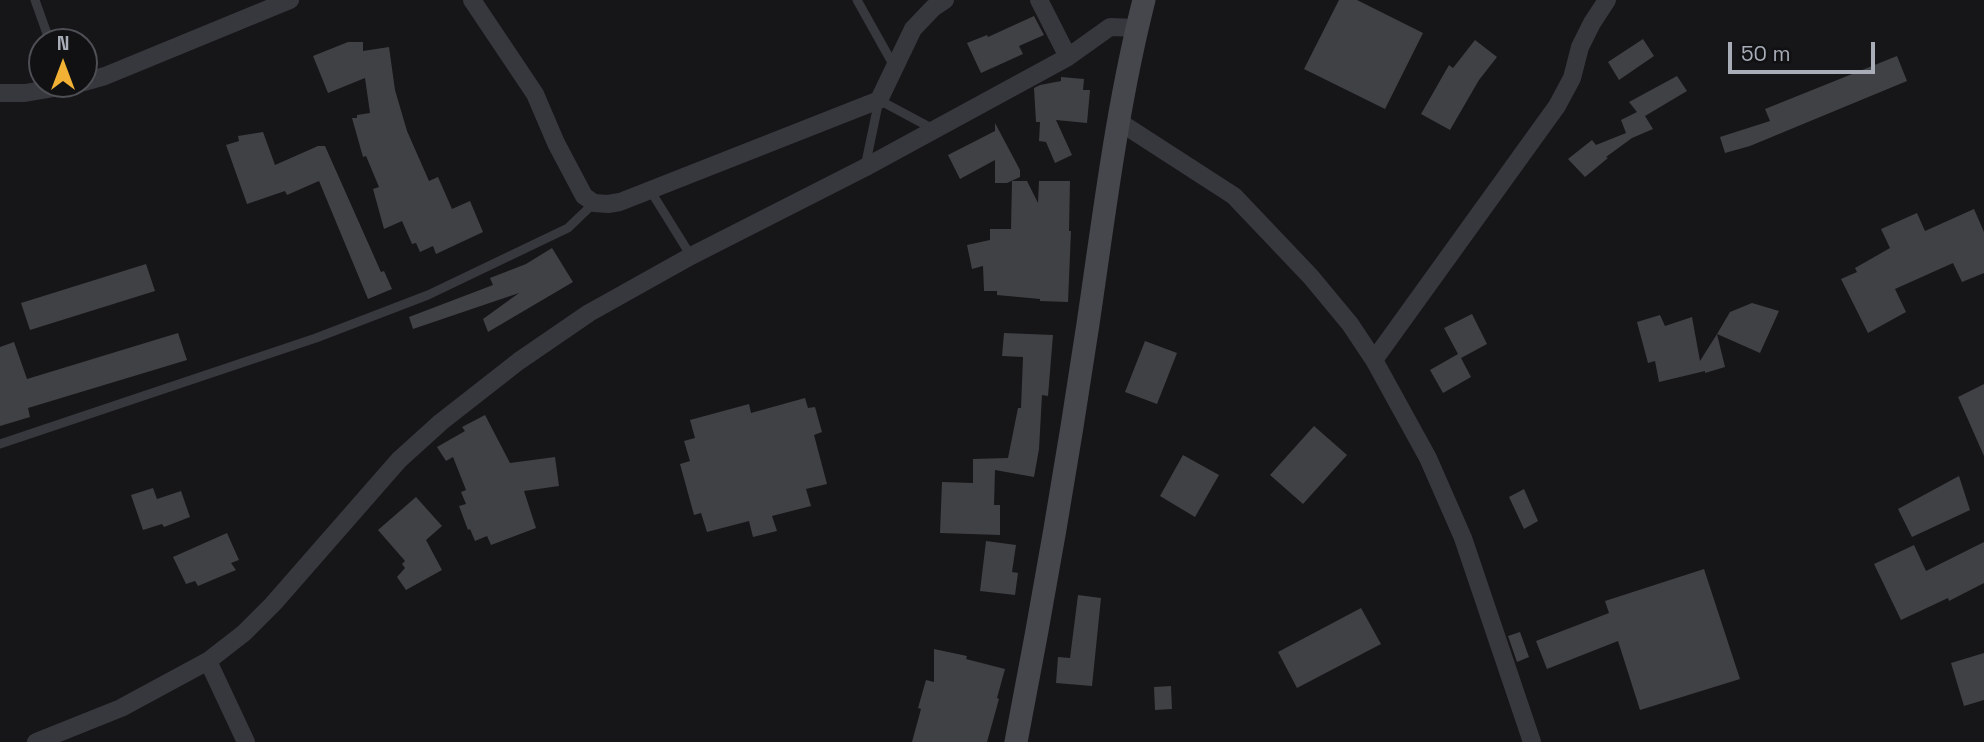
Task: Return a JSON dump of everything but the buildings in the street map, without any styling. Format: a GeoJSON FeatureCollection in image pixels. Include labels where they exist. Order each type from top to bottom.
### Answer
{"type":"FeatureCollection","features":[{"type":"Feature","properties":{"kind":"street"},"geometry":{"type":"LineString","coordinates":[[98,78],[290,0]]}},
{"type":"Feature","properties":{"kind":"street"},"geometry":{"type":"LineString","coordinates":[[472,0],[535,94],[556,143],[584,196],[594,203],[607,204],[620,202],[879,100],[913,29],[933,8],[945,0]]}},
{"type":"Feature","properties":{"kind":"street"},"geometry":{"type":"LineString","coordinates":[[1039,0],[1068,57]]}},
{"type":"Feature","properties":{"kind":"street"},"geometry":{"type":"LineString","coordinates":[[1016,742],[1046,584],[1118,121],[1143,0]]}},
{"type":"Feature","properties":{"kind":"street"},"geometry":{"type":"LineString","coordinates":[[1374,360],[1557,106],[1572,78],[1580,47],[1607,0]]}},
{"type":"Feature","properties":{"kind":"street"},"geometry":{"type":"LineString","coordinates":[[36,742],[121,708],[208,662],[244,634],[273,604],[399,460],[441,422],[519,361],[589,313],[691,256],[864,169],[1068,57],[1111,27],[1136,28]]}},
{"type":"Feature","properties":{"kind":"street"},"geometry":{"type":"LineString","coordinates":[[0,93],[28,92]]}},
{"type":"Feature","properties":{"kind":"street"},"geometry":{"type":"LineString","coordinates":[[1118,121],[1234,196],[1343,314],[1374,360],[1428,458],[1463,538],[1532,742]]}},
{"type":"Feature","properties":{"kind":"street"},"geometry":{"type":"LineString","coordinates":[[208,662],[246,742]]}},
{"type":"Feature","properties":{"kind":"lane"},"geometry":{"type":"LineString","coordinates":[[35,0],[45,28]]}},
{"type":"Feature","properties":{"kind":"lane"},"geometry":{"type":"LineString","coordinates":[[857,0],[894,67]]}},
{"type":"Feature","properties":{"kind":"lane"},"geometry":{"type":"LineString","coordinates":[[864,169],[879,100],[935,130]]}},
{"type":"Feature","properties":{"kind":"lane"},"geometry":{"type":"LineString","coordinates":[[650,190],[691,256]]}},
{"type":"Feature","properties":{"kind":"lane"},"geometry":{"type":"LineString","coordinates":[[0,444],[316,338],[428,295],[568,228],[594,203]]}}]}
